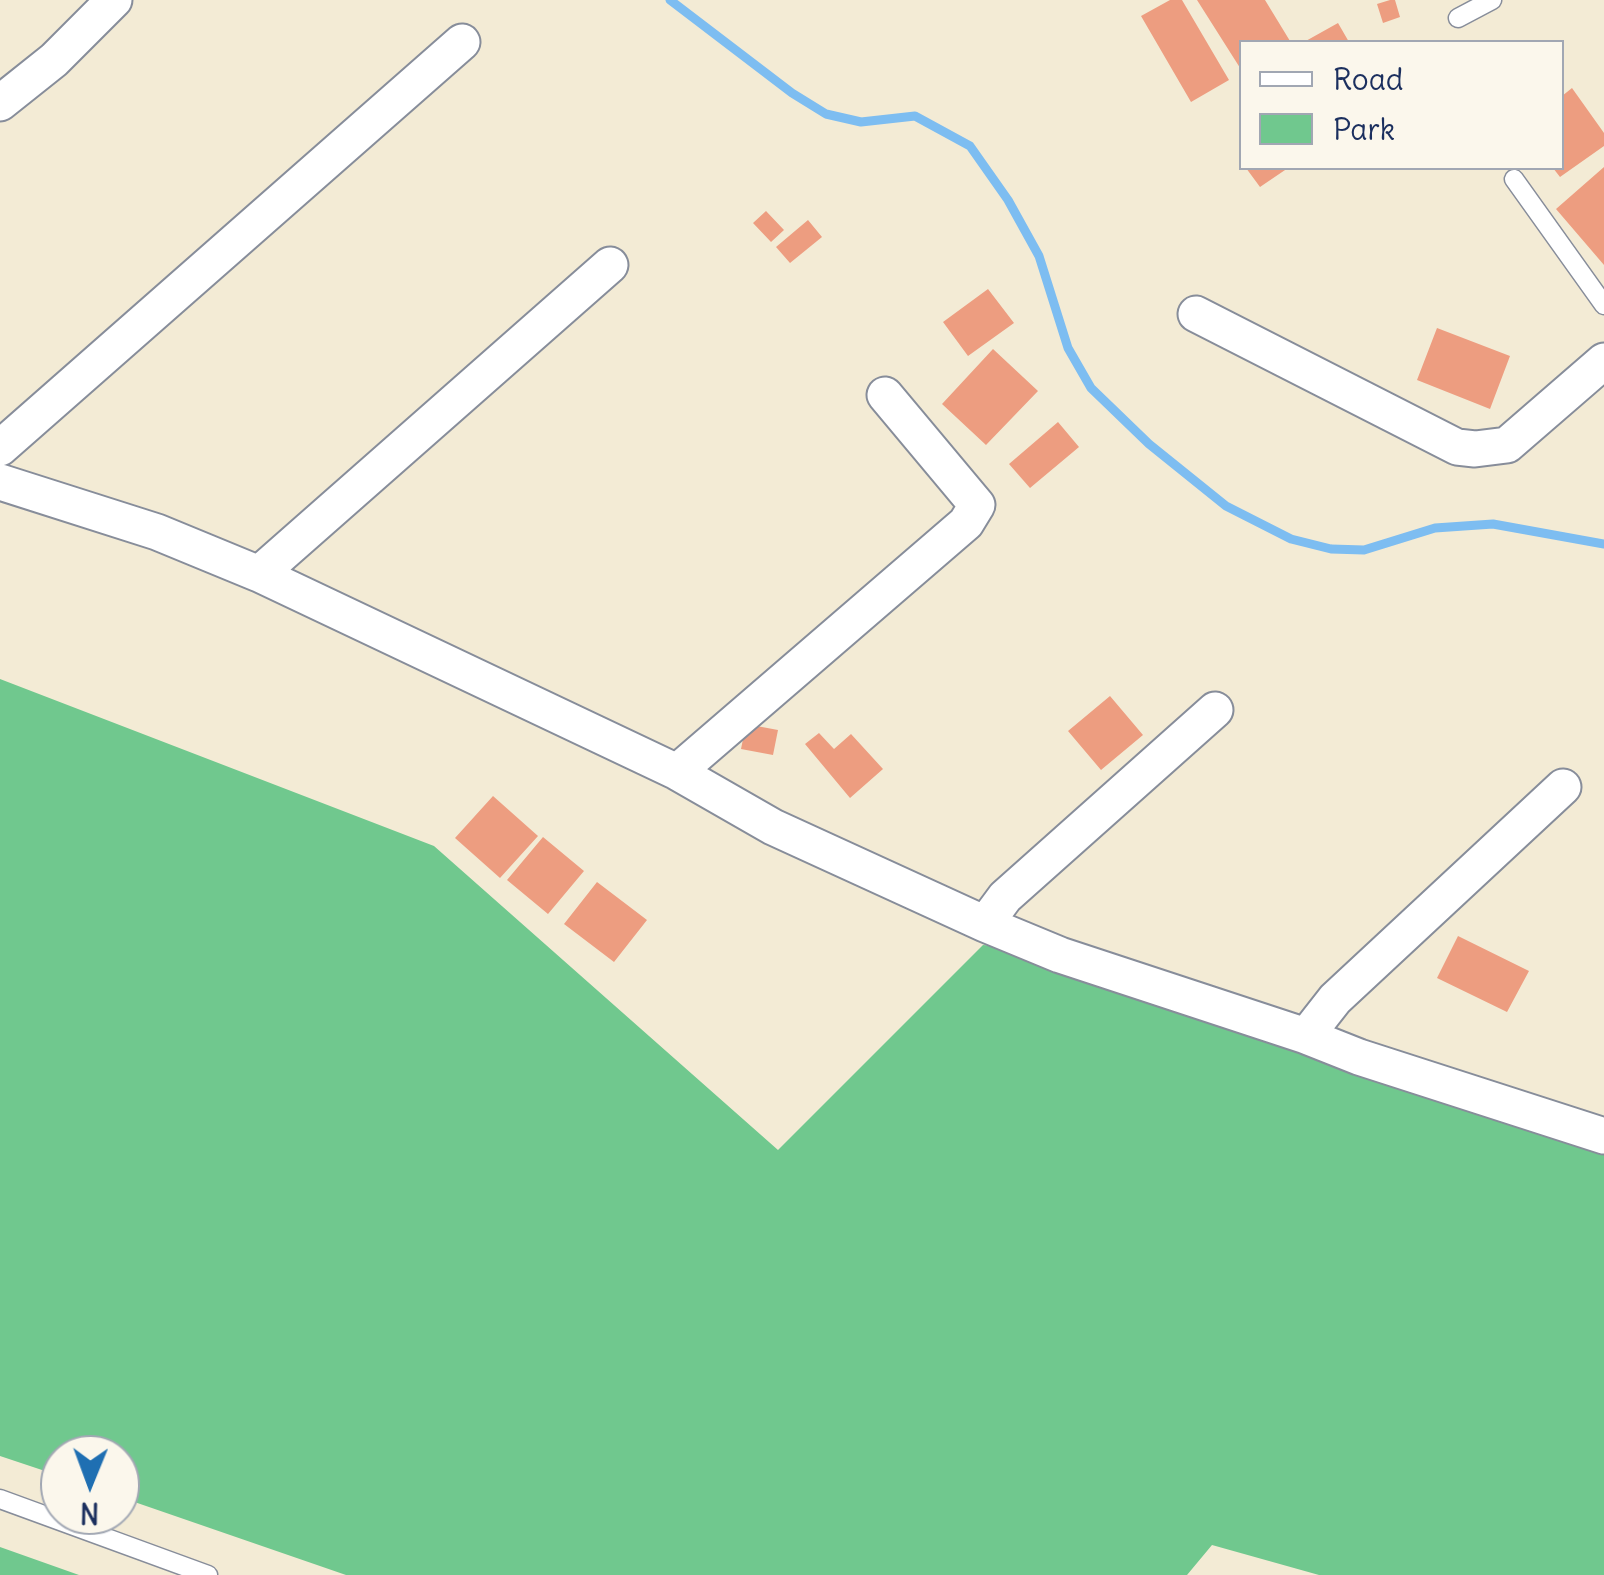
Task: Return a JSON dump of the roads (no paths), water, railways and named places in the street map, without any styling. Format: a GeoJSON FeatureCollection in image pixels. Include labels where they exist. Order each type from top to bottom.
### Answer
{"type":"FeatureCollection","features":[{"type":"Feature","properties":{"kind":"street"},"geometry":{"type":"LineString","coordinates":[[0,104],[54,60],[114,0]]}},
{"type":"Feature","properties":{"kind":"street"},"geometry":{"type":"LineString","coordinates":[[0,448],[462,42]]}},
{"type":"Feature","properties":{"kind":"street"},"geometry":{"type":"LineString","coordinates":[[259,574],[610,265]]}},
{"type":"Feature","properties":{"kind":"street"},"geometry":{"type":"LineString","coordinates":[[1196,314],[1457,447],[1475,450],[1507,445],[1604,361]]}},
{"type":"Feature","properties":{"kind":"street"},"geometry":{"type":"LineString","coordinates":[[677,772],[966,523],[976,505],[884,394]]}},
{"type":"Feature","properties":{"kind":"street"},"geometry":{"type":"LineString","coordinates":[[0,482],[158,532],[259,574],[677,772],[773,828],[1060,955],[1604,1136]]}},
{"type":"Feature","properties":{"kind":"street"},"geometry":{"type":"LineString","coordinates":[[986,924],[1005,897],[1215,710]]}},
{"type":"Feature","properties":{"kind":"street"},"geometry":{"type":"LineString","coordinates":[[1306,1036],[1334,998],[1563,788]]}},
{"type":"Feature","properties":{"kind":"lane"},"geometry":{"type":"LineString","coordinates":[[1458,18],[1492,0]]}},
{"type":"Feature","properties":{"kind":"lane"},"geometry":{"type":"LineString","coordinates":[[1514,179],[1604,305]]}},
{"type":"Feature","properties":{"kind":"lane"},"geometry":{"type":"LineString","coordinates":[[0,1499],[208,1575]]}},
{"type":"Feature","properties":{"kind":"waterway"},"geometry":{"type":"LineString","coordinates":[[670,0],[792,93],[826,114],[861,122],[915,116],[970,146],[1008,200],[1039,256],[1068,348],[1091,388],[1149,444],[1226,506],[1291,539],[1331,549],[1364,550],[1435,528],[1493,524],[1604,544]]}}]}
